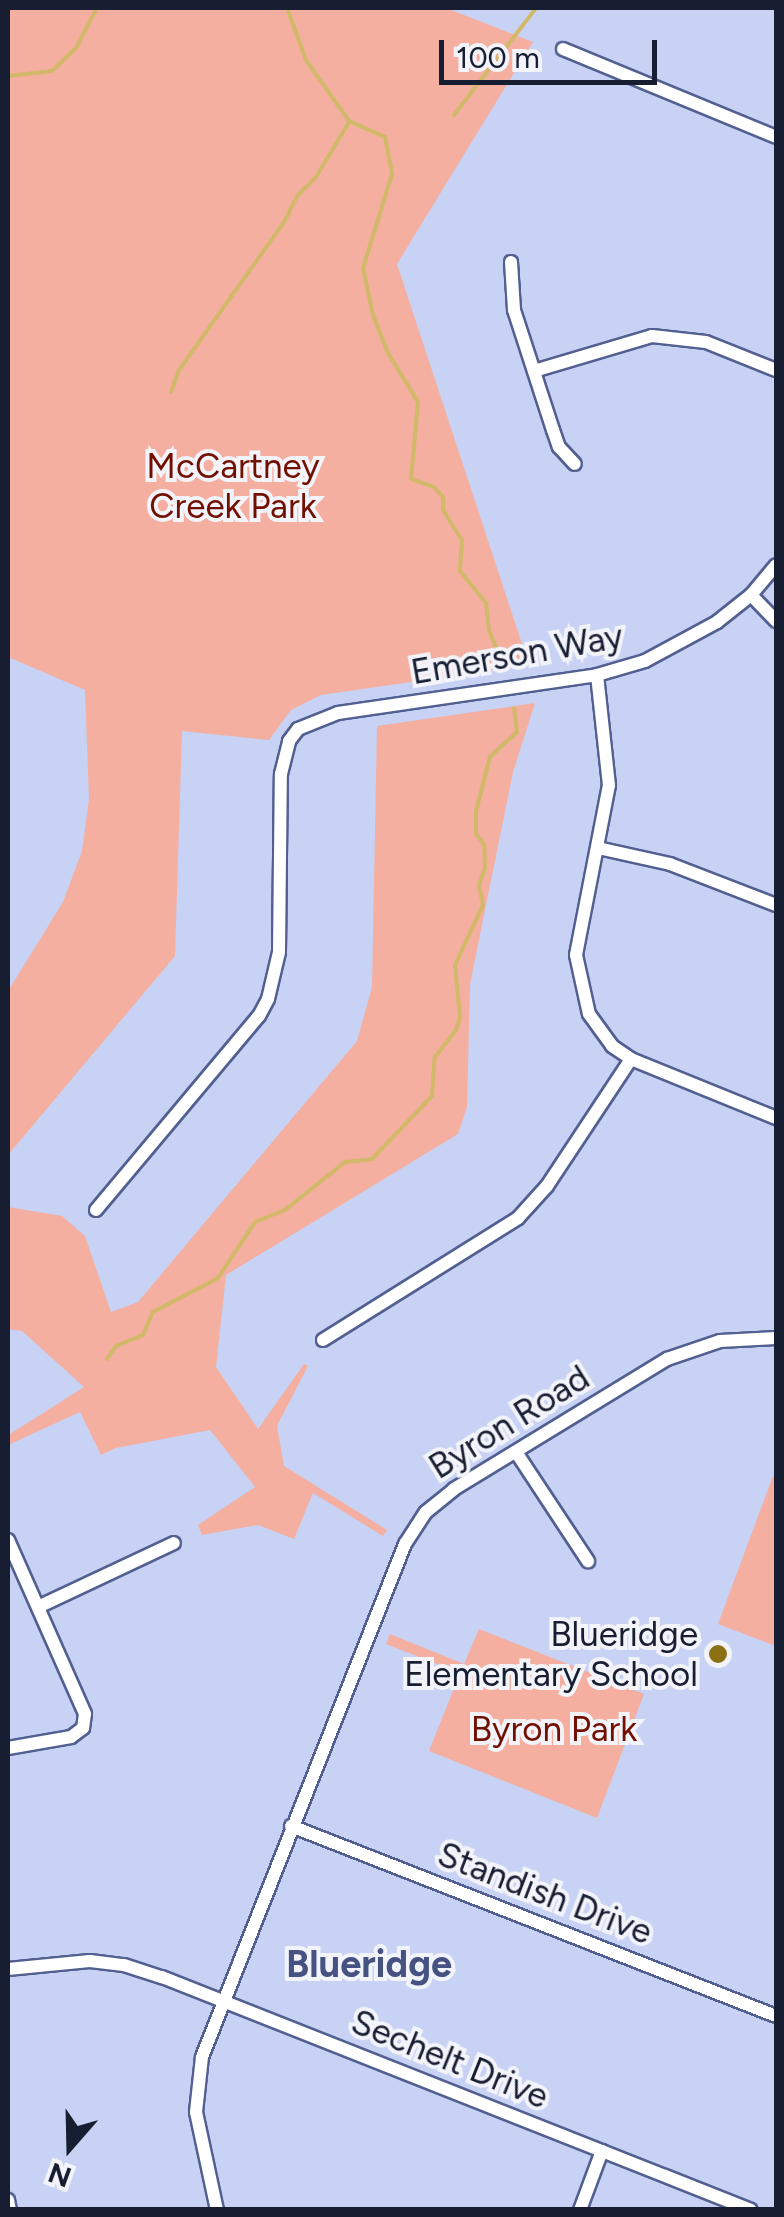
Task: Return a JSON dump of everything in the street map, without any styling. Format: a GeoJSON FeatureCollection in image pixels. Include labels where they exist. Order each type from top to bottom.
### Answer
{"type":"FeatureCollection","features":[{"type":"Feature","properties":{"kind":"street"},"geometry":{"type":"LineString","coordinates":[[563,49],[776,137]]}},
{"type":"Feature","properties":{"kind":"street"},"geometry":{"type":"LineString","coordinates":[[511,262],[514,310],[560,447],[575,464]]}},
{"type":"Feature","properties":{"kind":"street"},"geometry":{"type":"LineString","coordinates":[[534,371],[652,336],[706,342],[776,370]]}},
{"type":"Feature","properties":{"kind":"street","name":"Emerson Way"},"geometry":{"type":"LineString","coordinates":[[96,1210],[259,1016],[268,999],[279,952],[280,774],[289,741],[298,729],[338,713],[597,675],[644,662],[684,644],[752,595],[776,566]]}},
{"type":"Feature","properties":{"kind":"street"},"geometry":{"type":"LineString","coordinates":[[752,595],[776,621]]}},
{"type":"Feature","properties":{"kind":"street"},"geometry":{"type":"LineString","coordinates":[[597,675],[610,764],[578,944],[578,976],[589,1014],[599,1030],[631,1060],[776,1118]]}},
{"type":"Feature","properties":{"kind":"street"},"geometry":{"type":"LineString","coordinates":[[598,848],[670,864],[776,905]]}},
{"type":"Feature","properties":{"kind":"street"},"geometry":{"type":"LineString","coordinates":[[324,1340],[518,1218],[547,1186],[631,1060]]}},
{"type":"Feature","properties":{"kind":"street","name":"Byron Road"},"geometry":{"type":"LineString","coordinates":[[217,2210],[196,2112],[196,2088],[223,2001],[405,1544],[440,1500],[692,1348],[751,1337],[776,1338]]}},
{"type":"Feature","properties":{"kind":"street"},"geometry":{"type":"LineString","coordinates":[[516,1452],[588,1561]]}},
{"type":"Feature","properties":{"kind":"street"},"geometry":{"type":"LineString","coordinates":[[8,1540],[81,1698],[83,1728],[71,1736],[8,1748]]}},
{"type":"Feature","properties":{"kind":"street"},"geometry":{"type":"LineString","coordinates":[[38,1606],[174,1543]]}},
{"type":"Feature","properties":{"kind":"street","name":"Standish Drive"},"geometry":{"type":"LineString","coordinates":[[291,1826],[776,2016]]}},
{"type":"Feature","properties":{"kind":"street","name":"Sechelt Drive"},"geometry":{"type":"LineString","coordinates":[[8,1970],[90,1960],[124,1964],[751,2210]]}},
{"type":"Feature","properties":{"kind":"street"},"geometry":{"type":"LineString","coordinates":[[580,2210],[602,2151]]}},
{"type":"Feature","properties":{"kind":"street"},"geometry":{"type":"LineString","coordinates":[[8,2200],[10,2210]]}},
{"type":"Feature","properties":{"kind":"green space","name":"McCartney Creek Park"},"geometry":{"type":"Polygon","coordinates":[[[8,8],[446,8],[533,42],[397,264],[529,665],[321,695],[291,710],[269,740],[182,731],[175,956],[8,1155],[8,991],[63,902],[82,851],[89,799],[85,690],[8,657],[8,8]]]}},
{"type":"Feature","properties":{"kind":"green space"},"geometry":{"type":"Polygon","coordinates":[[[535,703],[513,772],[470,984],[467,1107],[458,1134],[226,1275],[216,1367],[258,1429],[304,1364],[308,1366],[277,1426],[284,1466],[387,1530],[383,1536],[313,1493],[294,1539],[258,1525],[202,1535],[198,1525],[255,1487],[210,1430],[116,1448],[101,1455],[80,1412],[8,1445],[10,1434],[84,1387],[22,1331],[8,1329],[8,1207],[62,1216],[85,1236],[111,1312],[138,1302],[357,1041],[372,987],[377,726],[535,703]]]}},
{"type":"Feature","properties":{"kind":"green space"},"geometry":{"type":"Polygon","coordinates":[[[773,1476],[776,1477],[776,1646],[718,1624],[773,1476]]]}},
{"type":"Feature","properties":{"kind":"green space","name":"Byron Park"},"geometry":{"type":"Polygon","coordinates":[[[479,1629],[644,1694],[597,1818],[429,1751],[460,1673],[386,1644],[390,1634],[464,1664],[479,1629]]]}},
{"type":"Feature","properties":{"kind":"waterway"},"geometry":{"type":"LineString","coordinates":[[8,76],[52,71],[76,48],[97,8]]}},
{"type":"Feature","properties":{"kind":"waterway"},"geometry":{"type":"LineString","coordinates":[[287,8],[306,60],[349,121],[385,137],[392,174],[363,268],[373,315],[388,353],[418,402],[411,479],[434,487],[443,497],[443,510],[462,540],[460,571],[486,603],[489,631],[503,662]]}},
{"type":"Feature","properties":{"kind":"waterway"},"geometry":{"type":"LineString","coordinates":[[454,115],[536,8]]}},
{"type":"Feature","properties":{"kind":"waterway"},"geometry":{"type":"LineString","coordinates":[[171,392],[179,370],[284,222],[297,196],[316,177],[349,122]]}},
{"type":"Feature","properties":{"kind":"waterway"},"geometry":{"type":"LineString","coordinates":[[107,1359],[116,1346],[143,1335],[153,1312],[218,1278],[255,1222],[285,1210],[345,1162],[372,1159],[432,1096],[435,1057],[456,1030],[460,1017],[455,965],[483,905],[479,885],[485,868],[484,845],[476,834],[476,811],[490,757],[517,732],[514,708]]}},
{"type":"Feature","properties":{"kind":"place","name":"Blueridge Elementary School"},"geometry":{"type":"Point","coordinates":[718,1654]}},
{"type":"Feature","properties":{"kind":"district","name":"Blueridge"},"geometry":{"type":"Point","coordinates":[369,1965]}}]}
